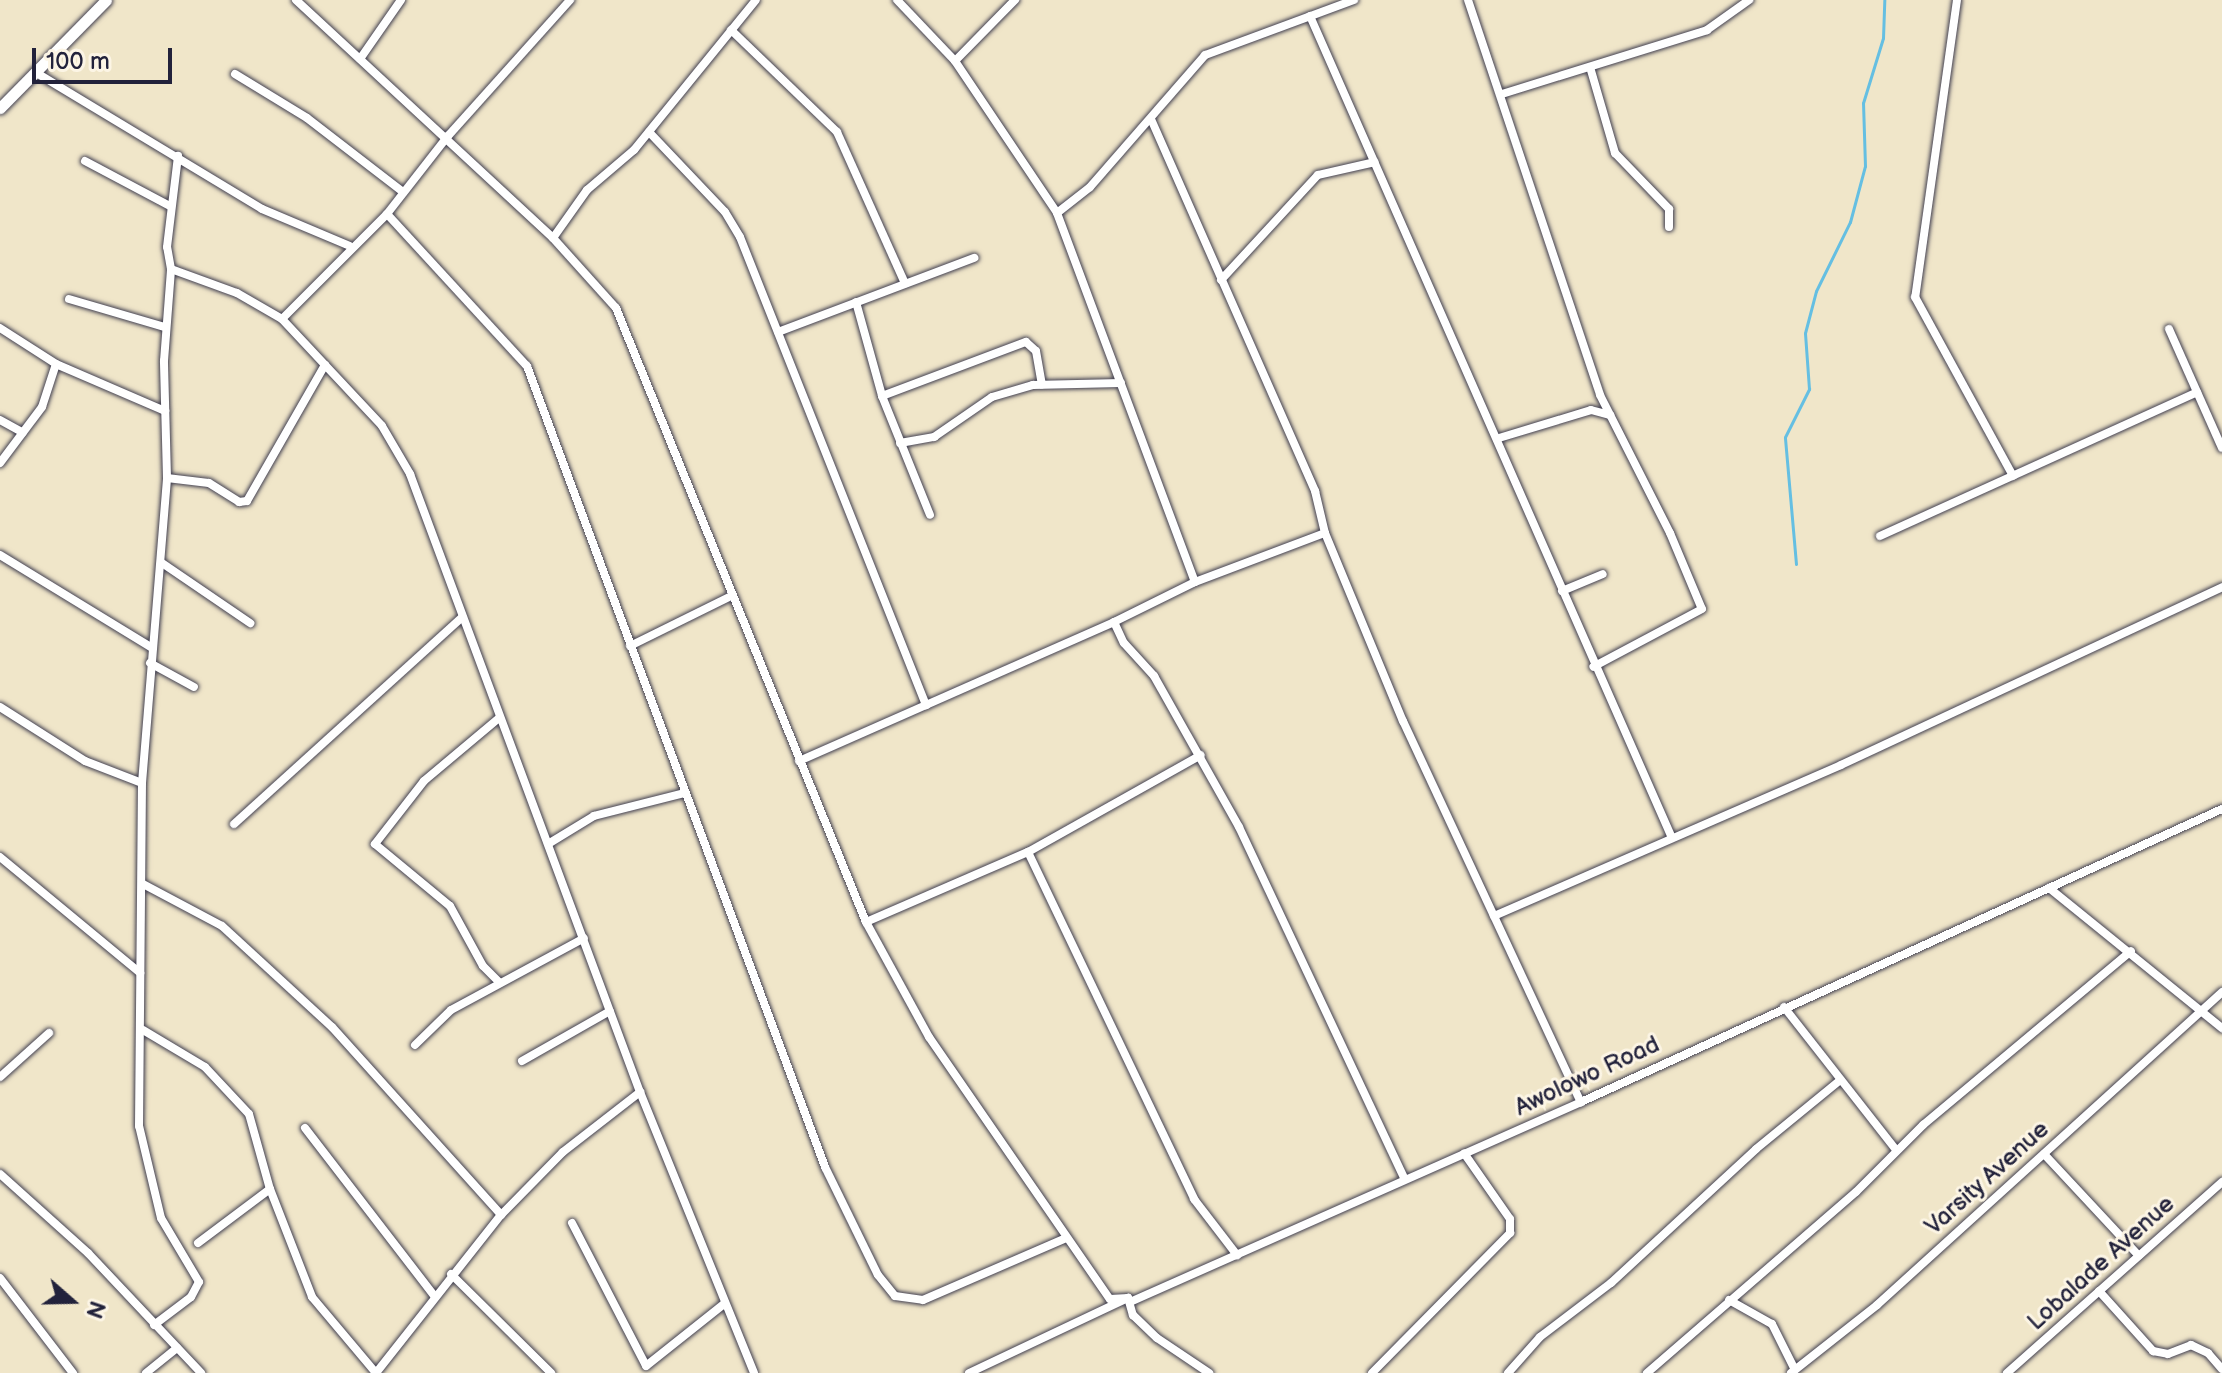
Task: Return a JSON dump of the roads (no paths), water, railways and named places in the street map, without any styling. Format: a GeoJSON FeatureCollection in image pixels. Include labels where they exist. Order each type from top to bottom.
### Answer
{"type":"FeatureCollection","features":[{"type":"Feature","properties":{"kind":"street"},"geometry":{"type":"LineString","coordinates":[[0,108],[106,0]]}},
{"type":"Feature","properties":{"kind":"street"},"geometry":{"type":"LineString","coordinates":[[296,0],[448,136],[553,238],[625,326],[729,597],[866,922],[929,1037],[1110,1299],[1128,1298],[1133,1315],[1157,1338],[1209,1373]]}},
{"type":"Feature","properties":{"kind":"street"},"geometry":{"type":"LineString","coordinates":[[360,59],[401,0]]}},
{"type":"Feature","properties":{"kind":"street"},"geometry":{"type":"LineString","coordinates":[[282,319],[350,246],[387,214],[448,136],[570,0]]}},
{"type":"Feature","properties":{"kind":"street"},"geometry":{"type":"LineString","coordinates":[[553,238],[587,190],[649,132],[756,0]]}},
{"type":"Feature","properties":{"kind":"street"},"geometry":{"type":"LineString","coordinates":[[897,0],[955,61],[1057,213],[1195,582]]}},
{"type":"Feature","properties":{"kind":"street"},"geometry":{"type":"LineString","coordinates":[[955,61],[1015,0]]}},
{"type":"Feature","properties":{"kind":"street"},"geometry":{"type":"LineString","coordinates":[[1057,213],[1090,187],[1205,55],[1354,0]]}},
{"type":"Feature","properties":{"kind":"street"},"geometry":{"type":"LineString","coordinates":[[1468,0],[1502,94],[1600,395],[1670,533],[1702,609],[1593,667]]}},
{"type":"Feature","properties":{"kind":"street"},"geometry":{"type":"LineString","coordinates":[[1502,94],[1707,30],[1749,0]]}},
{"type":"Feature","properties":{"kind":"street"},"geometry":{"type":"LineString","coordinates":[[1957,0],[1915,297],[2013,476]]}},
{"type":"Feature","properties":{"kind":"street"},"geometry":{"type":"LineString","coordinates":[[1310,16],[1499,438],[1593,667],[1672,838]]}},
{"type":"Feature","properties":{"kind":"street"},"geometry":{"type":"LineString","coordinates":[[731,30],[837,132],[905,283]]}},
{"type":"Feature","properties":{"kind":"street"},"geometry":{"type":"LineString","coordinates":[[1590,67],[1615,153],[1669,209],[1669,227]]}},
{"type":"Feature","properties":{"kind":"street"},"geometry":{"type":"LineString","coordinates":[[35,72],[262,209],[350,246]]}},
{"type":"Feature","properties":{"kind":"street"},"geometry":{"type":"LineString","coordinates":[[235,74],[307,118],[403,192]]}},
{"type":"Feature","properties":{"kind":"street"},"geometry":{"type":"LineString","coordinates":[[1151,119],[1315,491],[1325,533],[1494,916],[1581,1102]]}},
{"type":"Feature","properties":{"kind":"street"},"geometry":{"type":"LineString","coordinates":[[649,132],[725,212],[778,332],[926,705]]}},
{"type":"Feature","properties":{"kind":"street"},"geometry":{"type":"LineString","coordinates":[[154,1325],[191,1297],[199,1282],[161,1218],[144,1159],[139,1126],[143,1030],[140,973],[142,783],[167,478],[165,327],[171,269],[170,206],[178,156]]}},
{"type":"Feature","properties":{"kind":"street"},"geometry":{"type":"LineString","coordinates":[[85,161],[170,206]]}},
{"type":"Feature","properties":{"kind":"street"},"geometry":{"type":"LineString","coordinates":[[1221,280],[1318,175],[1375,162]]}},
{"type":"Feature","properties":{"kind":"street"},"geometry":{"type":"LineString","coordinates":[[387,214],[527,366],[825,1167],[878,1275],[895,1296],[923,1300],[1066,1238]]}},
{"type":"Feature","properties":{"kind":"street"},"geometry":{"type":"LineString","coordinates":[[778,332],[974,258]]}},
{"type":"Feature","properties":{"kind":"street"},"geometry":{"type":"LineString","coordinates":[[171,269],[215,283],[282,319],[382,426],[410,474],[640,1092],[754,1373]]}},
{"type":"Feature","properties":{"kind":"street"},"geometry":{"type":"LineString","coordinates":[[69,299],[165,327]]}},
{"type":"Feature","properties":{"kind":"street"},"geometry":{"type":"LineString","coordinates":[[856,302],[882,396],[930,515]]}},
{"type":"Feature","properties":{"kind":"street"},"geometry":{"type":"LineString","coordinates":[[0,328],[56,364],[165,411]]}},
{"type":"Feature","properties":{"kind":"street"},"geometry":{"type":"LineString","coordinates":[[2169,329],[2222,448]]}},
{"type":"Feature","properties":{"kind":"street"},"geometry":{"type":"LineString","coordinates":[[882,396],[1026,342],[1036,351],[1042,384]]}},
{"type":"Feature","properties":{"kind":"street"},"geometry":{"type":"LineString","coordinates":[[0,463],[42,407],[56,364]]}},
{"type":"Feature","properties":{"kind":"street"},"geometry":{"type":"LineString","coordinates":[[167,478],[209,483],[239,502],[247,501],[325,365]]}},
{"type":"Feature","properties":{"kind":"street"},"geometry":{"type":"LineString","coordinates":[[900,443],[934,437],[992,397],[1042,384],[1121,383]]}},
{"type":"Feature","properties":{"kind":"street"},"geometry":{"type":"LineString","coordinates":[[1880,536],[2197,392]]}},
{"type":"Feature","properties":{"kind":"street"},"geometry":{"type":"LineString","coordinates":[[1591,410],[1600,395]]}},
{"type":"Feature","properties":{"kind":"street"},"geometry":{"type":"LineString","coordinates":[[1499,438],[1591,410],[1610,415]]}},
{"type":"Feature","properties":{"kind":"street"},"geometry":{"type":"LineString","coordinates":[[0,420],[23,433]]}},
{"type":"Feature","properties":{"kind":"street"},"geometry":{"type":"LineString","coordinates":[[799,761],[1114,622],[1195,582],[1325,533]]}},
{"type":"Feature","properties":{"kind":"street"},"geometry":{"type":"LineString","coordinates":[[0,555],[151,647]]}},
{"type":"Feature","properties":{"kind":"street"},"geometry":{"type":"LineString","coordinates":[[162,563],[250,623]]}},
{"type":"Feature","properties":{"kind":"street"},"geometry":{"type":"LineString","coordinates":[[1562,591],[1603,574]]}},
{"type":"Feature","properties":{"kind":"street"},"geometry":{"type":"LineString","coordinates":[[1494,916],[2222,587]]}},
{"type":"Feature","properties":{"kind":"street"},"geometry":{"type":"LineString","coordinates":[[630,646],[729,597]]}},
{"type":"Feature","properties":{"kind":"street"},"geometry":{"type":"LineString","coordinates":[[234,824],[462,617]]}},
{"type":"Feature","properties":{"kind":"street"},"geometry":{"type":"LineString","coordinates":[[1114,622],[1201,755],[1279,905],[1404,1178]]}},
{"type":"Feature","properties":{"kind":"street"},"geometry":{"type":"LineString","coordinates":[[150,663],[194,687]]}},
{"type":"Feature","properties":{"kind":"street"},"geometry":{"type":"LineString","coordinates":[[0,707],[85,761],[142,783]]}},
{"type":"Feature","properties":{"kind":"street"},"geometry":{"type":"LineString","coordinates":[[499,718],[424,781],[375,844],[450,906],[483,966],[500,983]]}},
{"type":"Feature","properties":{"kind":"street"},"geometry":{"type":"LineString","coordinates":[[866,922],[1028,852],[1201,755]]}},
{"type":"Feature","properties":{"kind":"street"},"geometry":{"type":"LineString","coordinates":[[548,844],[557,834],[594,816],[684,793]]}},
{"type":"Feature","properties":{"kind":"street","name":"Awolowo Road"},"geometry":{"type":"LineString","coordinates":[[969,1373],[1128,1298],[1130,1302],[1581,1102],[2222,809]]}},
{"type":"Feature","properties":{"kind":"street"},"geometry":{"type":"LineString","coordinates":[[538,819],[557,834]]}},
{"type":"Feature","properties":{"kind":"street"},"geometry":{"type":"LineString","coordinates":[[1028,852],[1194,1199],[1237,1255]]}},
{"type":"Feature","properties":{"kind":"street"},"geometry":{"type":"LineString","coordinates":[[0,857],[140,973]]}},
{"type":"Feature","properties":{"kind":"street"},"geometry":{"type":"LineString","coordinates":[[143,884],[222,926],[332,1027],[501,1215]]}},
{"type":"Feature","properties":{"kind":"street"},"geometry":{"type":"LineString","coordinates":[[2049,888],[2206,1010],[2222,1028]]}},
{"type":"Feature","properties":{"kind":"street"},"geometry":{"type":"LineString","coordinates":[[415,1045],[451,1010],[584,938]]}},
{"type":"Feature","properties":{"kind":"street"},"geometry":{"type":"LineString","coordinates":[[1647,1373],[1856,1192],[1896,1150],[2131,951]]}},
{"type":"Feature","properties":{"kind":"street","name":"Varsity Avenue"},"geometry":{"type":"LineString","coordinates":[[1793,1371],[1877,1305],[2206,1010],[2222,992]]}},
{"type":"Feature","properties":{"kind":"street"},"geometry":{"type":"LineString","coordinates":[[1784,1007],[1896,1150]]}},
{"type":"Feature","properties":{"kind":"street"},"geometry":{"type":"LineString","coordinates":[[522,1061],[610,1011]]}},
{"type":"Feature","properties":{"kind":"street"},"geometry":{"type":"LineString","coordinates":[[143,1030],[205,1067],[249,1114],[270,1189],[312,1297],[376,1373],[451,1274],[501,1215],[563,1152],[640,1092]]}},
{"type":"Feature","properties":{"kind":"street"},"geometry":{"type":"LineString","coordinates":[[0,1077],[49,1033]]}},
{"type":"Feature","properties":{"kind":"street"},"geometry":{"type":"LineString","coordinates":[[1508,1373],[1540,1337],[1601,1292],[1756,1149],[1839,1081]]}},
{"type":"Feature","properties":{"kind":"street"},"geometry":{"type":"LineString","coordinates":[[305,1128],[435,1297]]}},
{"type":"Feature","properties":{"kind":"street"},"geometry":{"type":"LineString","coordinates":[[1372,1373],[1510,1233],[1510,1219],[1464,1153]]}},
{"type":"Feature","properties":{"kind":"street"},"geometry":{"type":"LineString","coordinates":[[2044,1154],[2139,1256]]}},
{"type":"Feature","properties":{"kind":"street"},"geometry":{"type":"LineString","coordinates":[[0,1174],[88,1253],[201,1373]]}},
{"type":"Feature","properties":{"kind":"street","name":"Lobalade Avenue"},"geometry":{"type":"LineString","coordinates":[[2007,1373],[2222,1182]]}},
{"type":"Feature","properties":{"kind":"street"},"geometry":{"type":"LineString","coordinates":[[198,1243],[270,1189]]}},
{"type":"Feature","properties":{"kind":"street"},"geometry":{"type":"LineString","coordinates":[[572,1223],[646,1366],[724,1304]]}},
{"type":"Feature","properties":{"kind":"street"},"geometry":{"type":"LineString","coordinates":[[451,1274],[551,1373]]}},
{"type":"Feature","properties":{"kind":"street"},"geometry":{"type":"LineString","coordinates":[[0,1278],[73,1373]]}},
{"type":"Feature","properties":{"kind":"street"},"geometry":{"type":"LineString","coordinates":[[2099,1291],[2153,1351],[2168,1354],[2191,1345],[2208,1353],[2222,1369]]}},
{"type":"Feature","properties":{"kind":"street"},"geometry":{"type":"LineString","coordinates":[[1729,1300],[1772,1324],[1782,1335],[1793,1371]]}},
{"type":"Feature","properties":{"kind":"street"},"geometry":{"type":"LineString","coordinates":[[146,1373],[177,1348]]}},
{"type":"Feature","properties":{"kind":"waterway"},"geometry":{"type":"LineString","coordinates":[[1796,564],[1785,437],[1809,389],[1805,333],[1816,291],[1850,222],[1865,166],[1863,103],[1883,38],[1884,0]]}}]}
